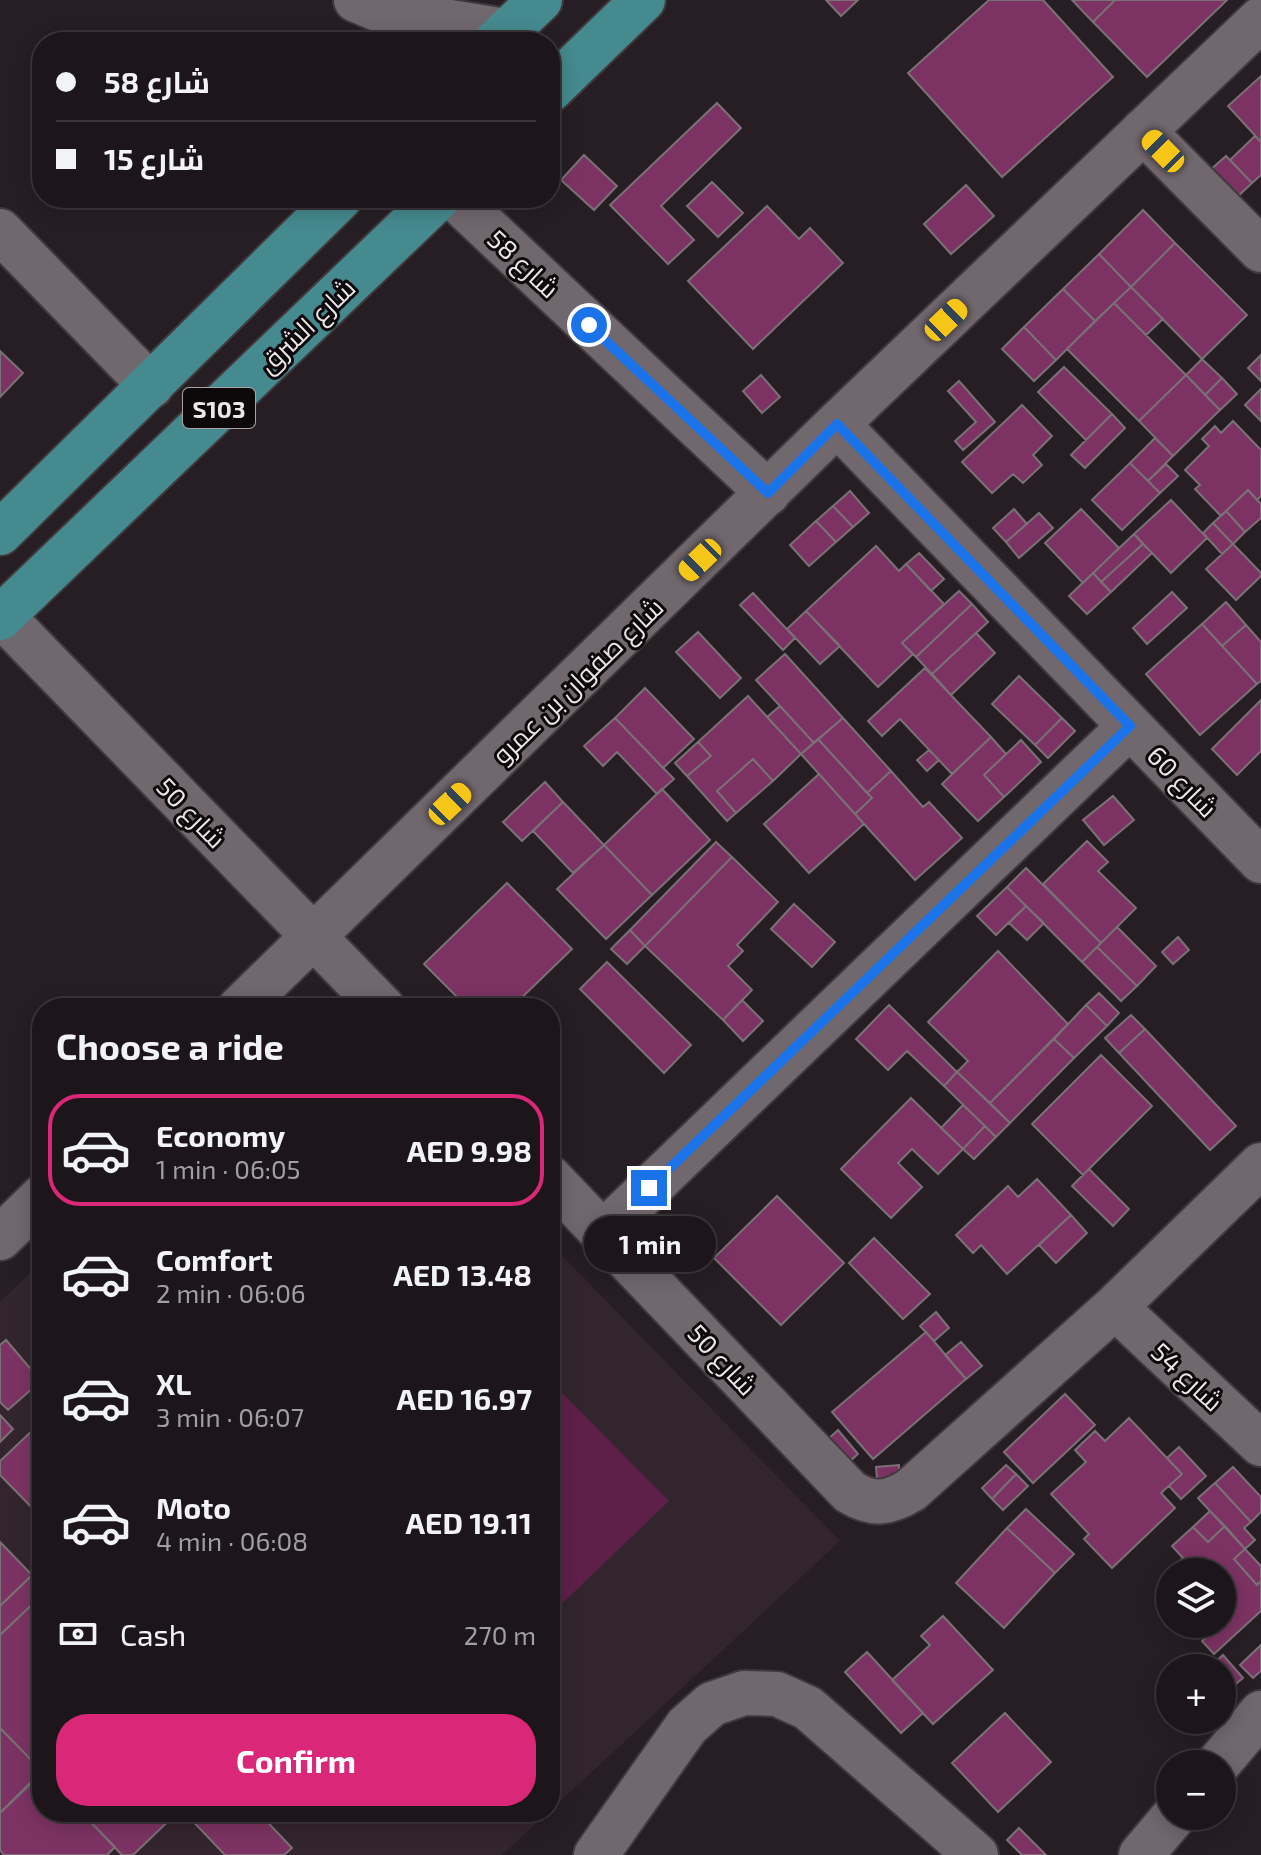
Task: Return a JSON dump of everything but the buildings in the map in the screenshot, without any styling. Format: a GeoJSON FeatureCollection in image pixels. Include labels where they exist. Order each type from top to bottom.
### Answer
{"type":"FeatureCollection","features":[{"type":"Feature","properties":{"kind":"main road"},"geometry":{"type":"LineString","coordinates":[[506,32],[540,0]]}},
{"type":"Feature","properties":{"kind":"main road"},"geometry":{"type":"LineString","coordinates":[[560,80],[643,0]]}},
{"type":"Feature","properties":{"kind":"main road","name":"S103"},"geometry":{"type":"LineString","coordinates":[[0,533],[330,208]]}},
{"type":"Feature","properties":{"kind":"main road","name":"شارع الشرق"},"geometry":{"type":"LineString","coordinates":[[1,617],[428,208]]}},
{"type":"Feature","properties":{"kind":"street"},"geometry":{"type":"LineString","coordinates":[[356,0],[382,11],[478,32]]}},
{"type":"Feature","properties":{"kind":"street","name":"شارع صفوان بن عمرو"},"geometry":{"type":"LineString","coordinates":[[251,998],[837,424],[1261,19]]}},
{"type":"Feature","properties":{"kind":"street"},"geometry":{"type":"LineString","coordinates":[[1143,131],[1261,250]]}},
{"type":"Feature","properties":{"kind":"street","name":"شارع 58"},"geometry":{"type":"LineString","coordinates":[[466,208],[768,493]]}},
{"type":"Feature","properties":{"kind":"street"},"geometry":{"type":"LineString","coordinates":[[0,231],[151,386]]}},
{"type":"Feature","properties":{"kind":"street","name":"شارع 60"},"geometry":{"type":"LineString","coordinates":[[837,424],[1261,861]]}},
{"type":"Feature","properties":{"kind":"street","name":"شارع 50"},"geometry":{"type":"LineString","coordinates":[[1,617],[373,998]]}},
{"type":"Feature","properties":{"kind":"street"},"geometry":{"type":"LineString","coordinates":[[604,1232],[1130,726]]}},
{"type":"Feature","properties":{"kind":"street"},"geometry":{"type":"LineString","coordinates":[[1115,1307],[1261,1165]]}},
{"type":"Feature","properties":{"kind":"street","name":"شارع 50"},"geometry":{"type":"LineString","coordinates":[[560,1188],[850,1492],[864,1501],[880,1503],[897,1499],[911,1490],[1115,1307]]}},
{"type":"Feature","properties":{"kind":"street"},"geometry":{"type":"LineString","coordinates":[[0,1238],[32,1207]]}},
{"type":"Feature","properties":{"kind":"street","name":"شارع 54"},"geometry":{"type":"LineString","coordinates":[[1115,1307],[1261,1444]]}},
{"type":"Feature","properties":{"kind":"street"},"geometry":{"type":"LineString","coordinates":[[596,1855],[687,1726],[712,1704],[744,1693],[777,1694],[808,1708],[976,1855]]}},
{"type":"Feature","properties":{"kind":"street"},"geometry":{"type":"LineString","coordinates":[[1230,1750],[1261,1713]]}},
{"type":"Feature","properties":{"kind":"street"},"geometry":{"type":"LineString","coordinates":[[1141,1855],[1162,1830]]}},
{"type":"Feature","properties":{"kind":"shaded area"},"geometry":{"type":"Polygon","coordinates":[[[560,1253],[840,1541],[560,1802],[560,1253]]]}},
{"type":"Feature","properties":{"kind":"shaded area"},"geometry":{"type":"Polygon","coordinates":[[[32,1271],[32,1822],[537,1822],[502,1855],[0,1855],[0,1302],[32,1271]]]}},
{"type":"Feature","properties":{"kind":"shaded area"},"geometry":{"type":"Polygon","coordinates":[[[560,1391],[669,1501],[560,1605],[560,1391]]]}},
{"type":"Feature","properties":{"kind":"route"},"geometry":{"type":"LineString","coordinates":[[589,325],[768,493],[837,424],[1130,726],[649,1188]]}}]}
